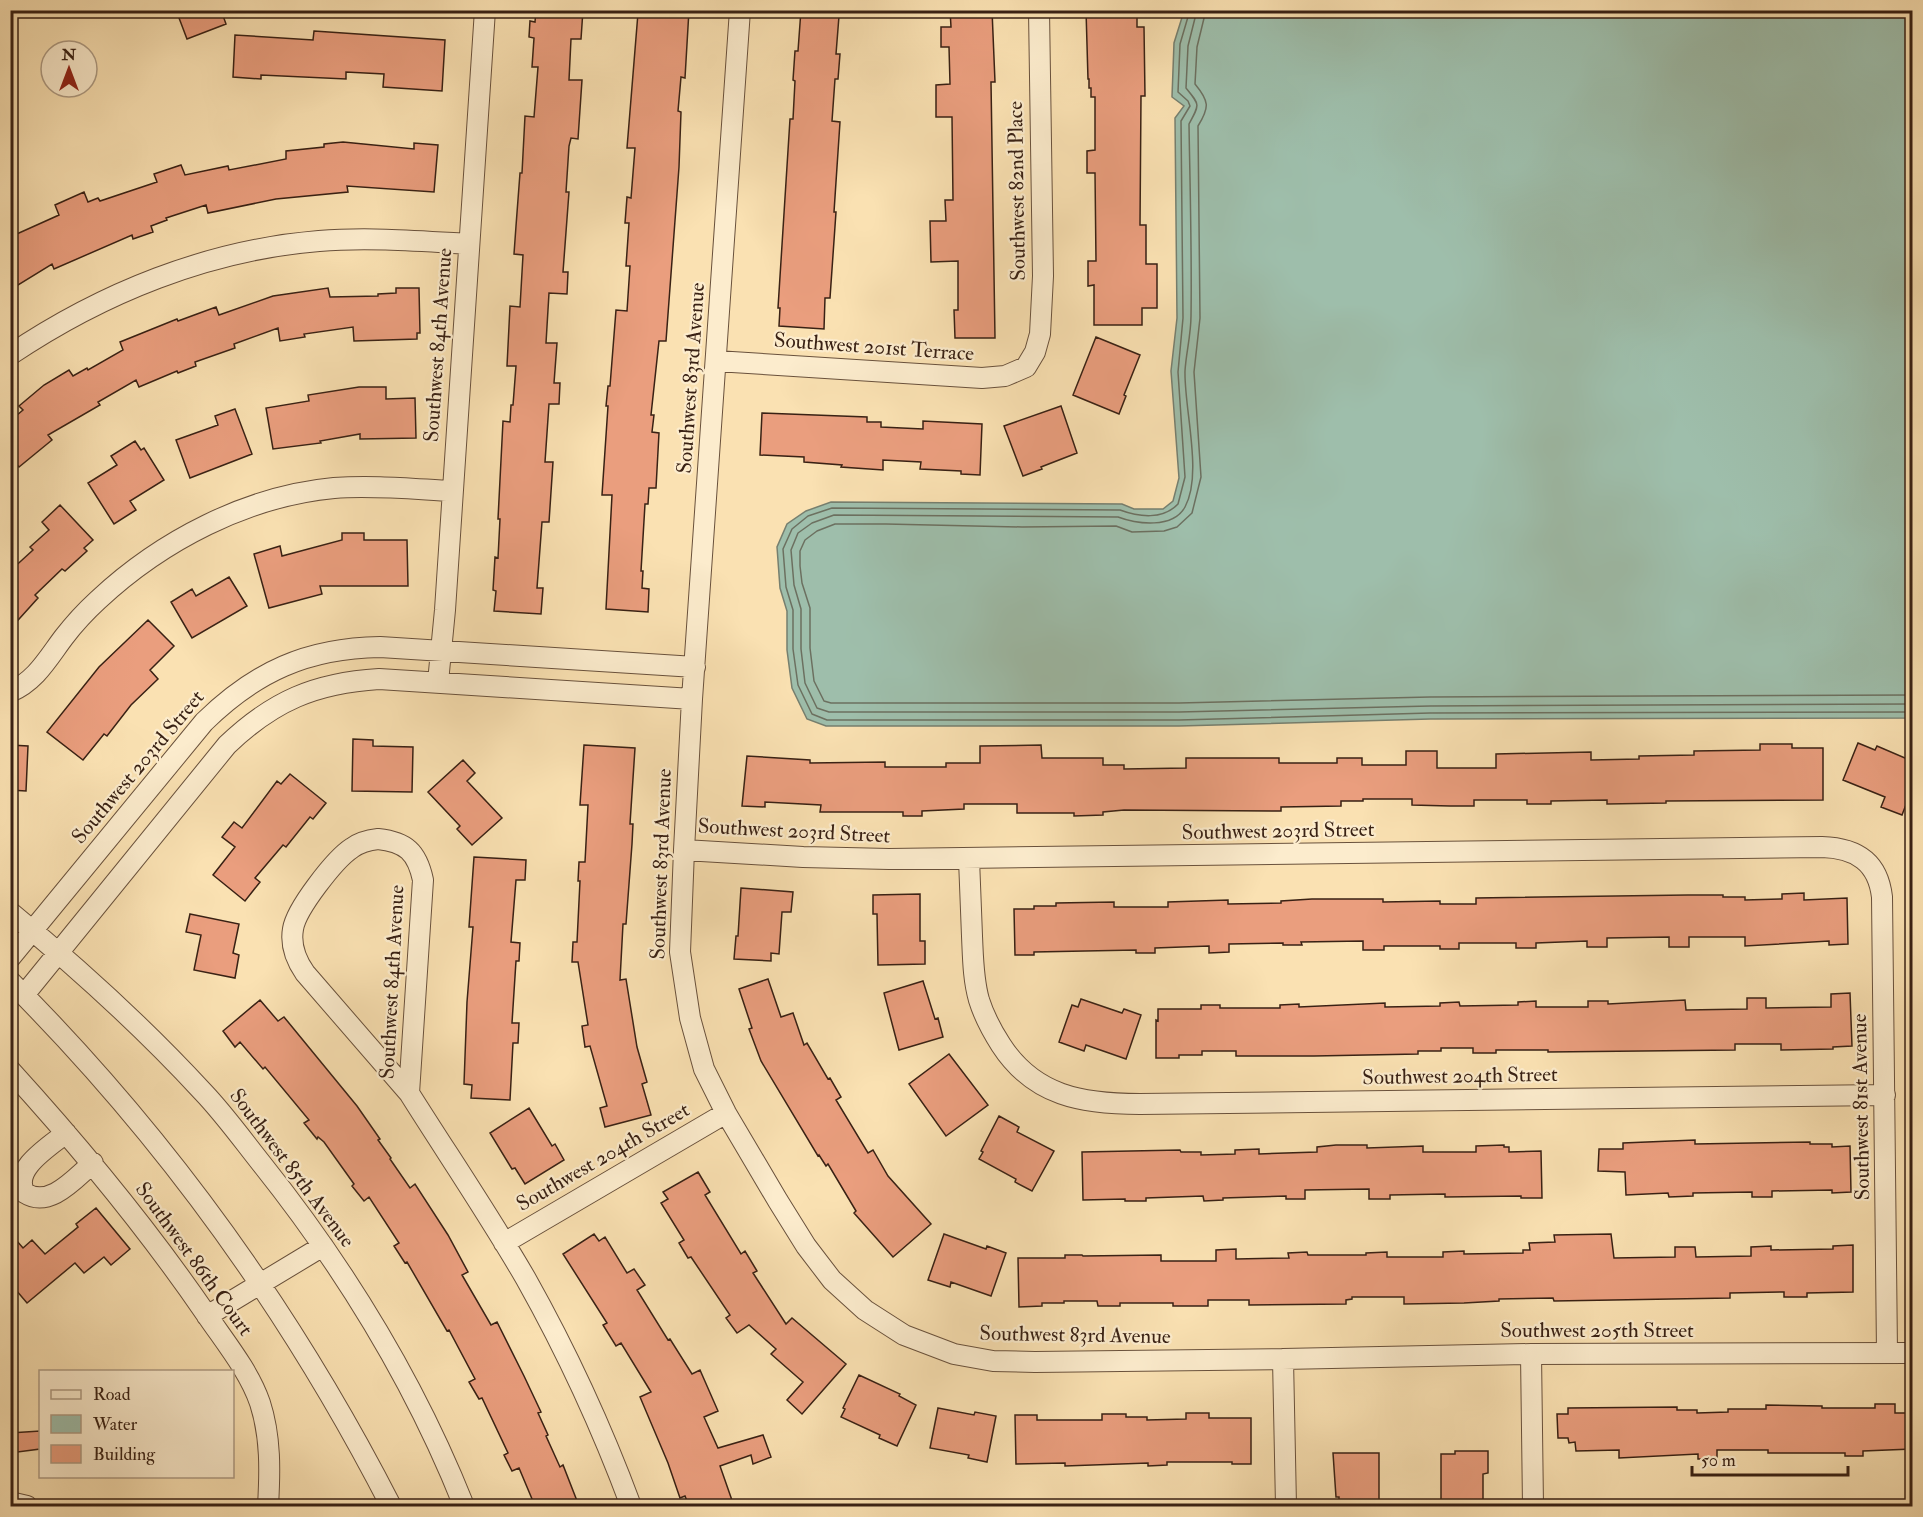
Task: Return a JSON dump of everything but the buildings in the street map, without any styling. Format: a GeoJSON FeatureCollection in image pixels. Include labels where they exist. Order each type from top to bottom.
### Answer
{"type":"FeatureCollection","features":[{"type":"Feature","properties":{"kind":"street","name":"Southwest 84th Avenue"},"geometry":{"type":"LineString","coordinates":[[438,682],[485,10]]}},
{"type":"Feature","properties":{"kind":"street","name":"Southwest 83rd Avenue"},"geometry":{"type":"LineString","coordinates":[[740,10],[694,667],[680,932],[685,991],[701,1062],[726,1113],[778,1201],[821,1267],[865,1310],[883,1323],[915,1340],[965,1356],[1018,1362],[1283,1359]]}},
{"type":"Feature","properties":{"kind":"street","name":"Southwest 82nd Place"},"geometry":{"type":"LineString","coordinates":[[1026,367],[1035,352],[1040,334],[1043,276],[1039,10]]}},
{"type":"Feature","properties":{"kind":"street"},"geometry":{"type":"LineString","coordinates":[[10,355],[66,319],[102,301],[163,276],[248,252],[341,240],[404,240],[469,244]]}},
{"type":"Feature","properties":{"kind":"street","name":"Southwest 201st Terrace"},"geometry":{"type":"LineString","coordinates":[[716,361],[982,378],[1012,374],[1026,367]]}},
{"type":"Feature","properties":{"kind":"street"},"geometry":{"type":"LineString","coordinates":[[10,692],[27,683],[84,614],[129,574],[173,543],[228,516],[281,498],[333,488],[372,487],[452,491]]}},
{"type":"Feature","properties":{"kind":"street","name":"Southwest 203rd Street"},"geometry":{"type":"LineString","coordinates":[[10,958],[186,743],[236,692],[265,675],[318,654],[364,647],[694,667]]}},
{"type":"Feature","properties":{"kind":"street"},"geometry":{"type":"LineString","coordinates":[[391,1506],[324,1386],[260,1283],[212,1215],[134,1115],[81,1053],[17,988],[58,953],[217,757],[251,722],[283,702],[312,690],[342,682],[379,679],[692,699]]}},
{"type":"Feature","properties":{"kind":"street","name":"Southwest 84th Avenue"},"geometry":{"type":"LineString","coordinates":[[409,1093],[423,880],[412,852],[397,842],[371,840],[362,842],[343,855],[305,903],[297,915],[292,932],[294,952],[305,973],[409,1093],[504,1243],[565,1352],[632,1506]]}},
{"type":"Feature","properties":{"kind":"street","name":"Southwest 203rd Street"},"geometry":{"type":"LineString","coordinates":[[684,850],[859,859],[969,859],[1822,847],[1848,852],[1870,864]]}},
{"type":"Feature","properties":{"kind":"street","name":"Southwest 204th Street"},"geometry":{"type":"LineString","coordinates":[[969,859],[973,964],[979,1000],[989,1026],[1006,1053],[1024,1075],[1039,1084],[1084,1101],[1123,1104],[1885,1095]]}},
{"type":"Feature","properties":{"kind":"street","name":"Southwest 81st Avenue"},"geometry":{"type":"LineString","coordinates":[[1870,864],[1880,882],[1882,897],[1887,1353]]}},
{"type":"Feature","properties":{"kind":"street","name":"Southwest 85th Avenue"},"geometry":{"type":"LineString","coordinates":[[10,912],[33,930],[150,1037],[204,1093],[283,1190],[349,1285],[402,1375],[464,1506]]}},
{"type":"Feature","properties":{"kind":"street","name":"Southwest 86th Court"},"geometry":{"type":"LineString","coordinates":[[10,1070],[93,1163],[158,1246],[244,1370],[260,1404],[270,1452],[268,1506]]}},
{"type":"Feature","properties":{"kind":"street","name":"Southwest 204th Street"},"geometry":{"type":"LineString","coordinates":[[504,1243],[726,1113]]}},
{"type":"Feature","properties":{"kind":"street"},"geometry":{"type":"LineString","coordinates":[[66,1133],[26,1168],[21,1182],[25,1193],[42,1199],[51,1197],[93,1163]]}},
{"type":"Feature","properties":{"kind":"street"},"geometry":{"type":"LineString","coordinates":[[207,1316],[323,1246]]}},
{"type":"Feature","properties":{"kind":"street","name":"Southwest 205th Street"},"geometry":{"type":"LineString","coordinates":[[1283,1359],[1531,1354],[1912,1353]]}},
{"type":"Feature","properties":{"kind":"street"},"geometry":{"type":"LineString","coordinates":[[1531,1354],[1533,1506]]}},
{"type":"Feature","properties":{"kind":"street"},"geometry":{"type":"LineString","coordinates":[[1283,1359],[1286,1506]]}},
{"type":"Feature","properties":{"kind":"street"},"geometry":{"type":"LineString","coordinates":[[10,1502],[27,1506]]}},
{"type":"Feature","properties":{"kind":"water"},"geometry":{"type":"Polygon","coordinates":[[[1184,11],[1912,11],[1912,718],[1430,719],[1179,726],[826,726],[807,719],[792,688],[787,650],[787,611],[780,588],[777,547],[787,524],[806,511],[831,502],[1122,504],[1134,509],[1163,509],[1173,501],[1179,478],[1171,371],[1177,318],[1175,118],[1184,106],[1172,97],[1174,43],[1184,11]]]}}]}
